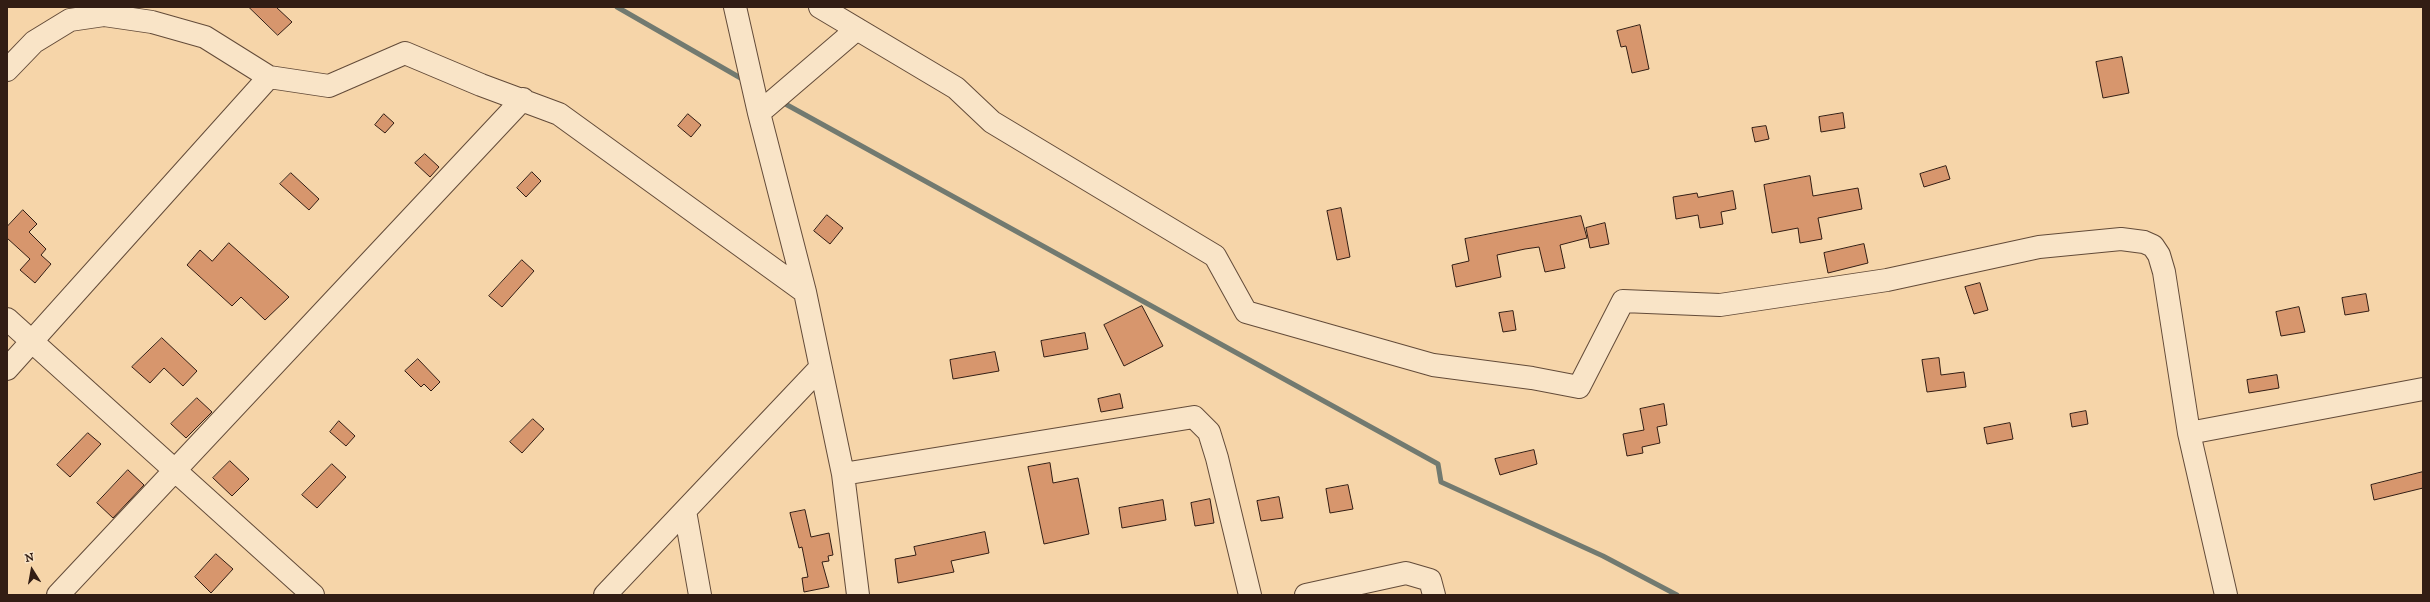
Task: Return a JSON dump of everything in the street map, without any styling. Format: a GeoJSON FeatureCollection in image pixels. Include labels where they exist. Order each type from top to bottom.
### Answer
{"type":"FeatureCollection","features":[{"type":"Feature","properties":{"kind":"street"},"geometry":{"type":"LineString","coordinates":[[735,7],[759,113],[805,292],[843,474],[858,595]]}},
{"type":"Feature","properties":{"kind":"street"},"geometry":{"type":"LineString","coordinates":[[820,7],[956,88],[992,122],[1215,256],[1246,312],[1433,365],[1532,378],[1579,387],[1622,301],[1720,305],[1887,280],[2039,247],[2121,239],[2144,242],[2153,246],[2159,254],[2164,272],[2189,433],[2220,577],[2226,595]]}},
{"type":"Feature","properties":{"kind":"street"},"geometry":{"type":"LineString","coordinates":[[7,70],[34,42],[70,20],[104,15],[152,22],[205,37],[269,77],[329,86],[405,52],[481,85],[523,99],[559,114],[805,292]]}},
{"type":"Feature","properties":{"kind":"street"},"geometry":{"type":"LineString","coordinates":[[759,113],[858,29]]}},
{"type":"Feature","properties":{"kind":"street"},"geometry":{"type":"LineString","coordinates":[[7,369],[269,77]]}},
{"type":"Feature","properties":{"kind":"street"},"geometry":{"type":"LineString","coordinates":[[58,595],[523,99]]}},
{"type":"Feature","properties":{"kind":"street"},"geometry":{"type":"LineString","coordinates":[[7,319],[312,595]]}},
{"type":"Feature","properties":{"kind":"street"},"geometry":{"type":"LineString","coordinates":[[605,595],[820,368]]}},
{"type":"Feature","properties":{"kind":"street"},"geometry":{"type":"LineString","coordinates":[[2189,433],[2423,388]]}},
{"type":"Feature","properties":{"kind":"street"},"geometry":{"type":"LineString","coordinates":[[843,474],[1194,417],[1209,432],[1217,458],[1250,595]]}},
{"type":"Feature","properties":{"kind":"street"},"geometry":{"type":"LineString","coordinates":[[685,511],[700,595]]}},
{"type":"Feature","properties":{"kind":"street"},"geometry":{"type":"LineString","coordinates":[[1306,595],[1406,573],[1432,588],[1448,595]]}},
{"type":"Feature","properties":{"kind":"building"},"geometry":{"type":"Polygon","coordinates":[[[249,7],[276,7],[292,22],[278,35],[249,7]]]}},
{"type":"Feature","properties":{"kind":"building"},"geometry":{"type":"Polygon","coordinates":[[[1640,25],[1649,69],[1632,73],[1626,46],[1621,47],[1617,31],[1640,25]]]}},
{"type":"Feature","properties":{"kind":"building"},"geometry":{"type":"Polygon","coordinates":[[[2122,57],[2129,93],[2103,98],[2096,62],[2122,57]]]}},
{"type":"Feature","properties":{"kind":"building"},"geometry":{"type":"Polygon","coordinates":[[[1843,113],[1845,128],[1821,132],[1819,117],[1843,113]]]}},
{"type":"Feature","properties":{"kind":"building"},"geometry":{"type":"Polygon","coordinates":[[[384,114],[394,123],[385,133],[375,125],[384,114]]]}},
{"type":"Feature","properties":{"kind":"building"},"geometry":{"type":"Polygon","coordinates":[[[688,114],[701,125],[691,137],[678,126],[688,114]]]}},
{"type":"Feature","properties":{"kind":"building"},"geometry":{"type":"Polygon","coordinates":[[[1766,126],[1769,139],[1755,142],[1752,128],[1766,126]]]}},
{"type":"Feature","properties":{"kind":"building"},"geometry":{"type":"Polygon","coordinates":[[[425,154],[439,167],[430,177],[415,163],[425,154]]]}},
{"type":"Feature","properties":{"kind":"building"},"geometry":{"type":"Polygon","coordinates":[[[1946,166],[1950,179],[1924,187],[1920,174],[1946,166]]]}},
{"type":"Feature","properties":{"kind":"building"},"geometry":{"type":"Polygon","coordinates":[[[532,172],[541,181],[526,197],[517,188],[532,172]]]}},
{"type":"Feature","properties":{"kind":"building"},"geometry":{"type":"Polygon","coordinates":[[[291,173],[319,199],[309,210],[280,184],[291,173]]]}},
{"type":"Feature","properties":{"kind":"building"},"geometry":{"type":"Polygon","coordinates":[[[1810,176],[1813,196],[1858,188],[1862,209],[1818,218],[1822,239],[1800,243],[1798,228],[1772,233],[1764,185],[1810,176]]]}},
{"type":"Feature","properties":{"kind":"building"},"geometry":{"type":"Polygon","coordinates":[[[1733,191],[1736,209],[1721,212],[1723,224],[1700,228],[1698,215],[1676,219],[1673,197],[1697,193],[1698,197],[1733,191]]]}},
{"type":"Feature","properties":{"kind":"building"},"geometry":{"type":"Polygon","coordinates":[[[1341,208],[1350,257],[1337,260],[1327,211],[1341,208]]]}},
{"type":"Feature","properties":{"kind":"building"},"geometry":{"type":"Polygon","coordinates":[[[23,210],[37,224],[29,232],[46,249],[41,255],[51,264],[35,283],[20,270],[30,259],[7,238],[7,227],[23,210]]]}},
{"type":"Feature","properties":{"kind":"building"},"geometry":{"type":"Polygon","coordinates":[[[827,215],[843,228],[830,244],[814,231],[827,215]]]}},
{"type":"Feature","properties":{"kind":"building"},"geometry":{"type":"Polygon","coordinates":[[[1581,216],[1587,238],[1560,245],[1565,268],[1545,272],[1539,247],[1525,249],[1497,255],[1501,277],[1456,287],[1452,265],[1469,261],[1465,239],[1581,216]]]}},
{"type":"Feature","properties":{"kind":"building"},"geometry":{"type":"Polygon","coordinates":[[[1605,223],[1609,244],[1590,248],[1586,228],[1605,223]]]}},
{"type":"Feature","properties":{"kind":"building"},"geometry":{"type":"Polygon","coordinates":[[[229,243],[289,297],[265,320],[241,297],[232,306],[187,265],[200,250],[212,261],[229,243]]]}},
{"type":"Feature","properties":{"kind":"building"},"geometry":{"type":"Polygon","coordinates":[[[1864,244],[1868,263],[1828,273],[1824,253],[1864,244]]]}},
{"type":"Feature","properties":{"kind":"building"},"geometry":{"type":"Polygon","coordinates":[[[522,260],[534,271],[502,307],[489,296],[522,260]]]}},
{"type":"Feature","properties":{"kind":"building"},"geometry":{"type":"Polygon","coordinates":[[[1980,283],[1988,310],[1974,314],[1965,287],[1980,283]]]}},
{"type":"Feature","properties":{"kind":"building"},"geometry":{"type":"Polygon","coordinates":[[[2366,294],[2369,311],[2345,315],[2342,298],[2366,294]]]}},
{"type":"Feature","properties":{"kind":"building"},"geometry":{"type":"Polygon","coordinates":[[[1142,306],[1163,346],[1124,366],[1104,325],[1142,306]]]}},
{"type":"Feature","properties":{"kind":"building"},"geometry":{"type":"Polygon","coordinates":[[[2299,307],[2305,332],[2281,336],[2276,312],[2299,307]]]}},
{"type":"Feature","properties":{"kind":"building"},"geometry":{"type":"Polygon","coordinates":[[[1513,311],[1516,330],[1503,332],[1499,313],[1513,311]]]}},
{"type":"Feature","properties":{"kind":"building"},"geometry":{"type":"Polygon","coordinates":[[[1085,333],[1088,349],[1044,357],[1041,341],[1085,333]]]}},
{"type":"Feature","properties":{"kind":"building"},"geometry":{"type":"Polygon","coordinates":[[[162,338],[197,371],[183,386],[164,368],[150,383],[132,367],[162,338]]]}},
{"type":"Feature","properties":{"kind":"building"},"geometry":{"type":"Polygon","coordinates":[[[995,352],[999,371],[953,379],[950,360],[995,352]]]}},
{"type":"Feature","properties":{"kind":"building"},"geometry":{"type":"Polygon","coordinates":[[[1939,358],[1941,375],[1964,372],[1966,387],[1927,392],[1922,360],[1939,358]]]}},
{"type":"Feature","properties":{"kind":"building"},"geometry":{"type":"Polygon","coordinates":[[[418,359],[440,382],[431,391],[424,384],[421,387],[405,371],[418,359]]]}},
{"type":"Feature","properties":{"kind":"building"},"geometry":{"type":"Polygon","coordinates":[[[2277,375],[2279,388],[2249,393],[2247,380],[2277,375]]]}},
{"type":"Feature","properties":{"kind":"building"},"geometry":{"type":"Polygon","coordinates":[[[1120,394],[1123,408],[1101,412],[1098,399],[1120,394]]]}},
{"type":"Feature","properties":{"kind":"building"},"geometry":{"type":"Polygon","coordinates":[[[197,398],[212,412],[186,438],[171,424],[197,398]]]}},
{"type":"Feature","properties":{"kind":"building"},"geometry":{"type":"Polygon","coordinates":[[[1664,404],[1667,425],[1657,427],[1660,443],[1642,447],[1643,453],[1627,456],[1623,434],[1644,430],[1640,409],[1664,404]]]}},
{"type":"Feature","properties":{"kind":"building"},"geometry":{"type":"Polygon","coordinates":[[[2086,411],[2088,424],[2072,427],[2070,414],[2086,411]]]}},
{"type":"Feature","properties":{"kind":"building"},"geometry":{"type":"Polygon","coordinates":[[[533,419],[544,429],[522,453],[510,442],[533,419]]]}},
{"type":"Feature","properties":{"kind":"building"},"geometry":{"type":"Polygon","coordinates":[[[339,421],[355,436],[346,446],[330,432],[339,421]]]}},
{"type":"Feature","properties":{"kind":"building"},"geometry":{"type":"Polygon","coordinates":[[[2010,423],[2013,439],[1987,444],[1984,428],[2010,423]]]}},
{"type":"Feature","properties":{"kind":"building"},"geometry":{"type":"Polygon","coordinates":[[[88,433],[101,444],[70,477],[57,465],[88,433]]]}},
{"type":"Feature","properties":{"kind":"building"},"geometry":{"type":"Polygon","coordinates":[[[1534,450],[1537,464],[1500,475],[1495,459],[1534,450]]]}},
{"type":"Feature","properties":{"kind":"building"},"geometry":{"type":"Polygon","coordinates":[[[230,461],[249,479],[232,496],[213,478],[230,461]]]}},
{"type":"Feature","properties":{"kind":"building"},"geometry":{"type":"Polygon","coordinates":[[[1050,463],[1053,483],[1078,478],[1089,534],[1044,544],[1028,467],[1050,463]]]}},
{"type":"Feature","properties":{"kind":"building"},"geometry":{"type":"Polygon","coordinates":[[[332,464],[346,477],[317,508],[302,495],[332,464]]]}},
{"type":"Feature","properties":{"kind":"building"},"geometry":{"type":"Polygon","coordinates":[[[128,470],[144,485],[113,518],[97,503],[128,470]]]}},
{"type":"Feature","properties":{"kind":"building"},"geometry":{"type":"Polygon","coordinates":[[[2423,472],[2423,488],[2374,500],[2371,485],[2423,472]]]}},
{"type":"Feature","properties":{"kind":"building"},"geometry":{"type":"Polygon","coordinates":[[[1348,485],[1353,509],[1330,513],[1326,489],[1348,485]]]}},
{"type":"Feature","properties":{"kind":"building"},"geometry":{"type":"Polygon","coordinates":[[[1279,497],[1283,518],[1261,521],[1257,501],[1279,497]]]}},
{"type":"Feature","properties":{"kind":"building"},"geometry":{"type":"Polygon","coordinates":[[[1210,499],[1214,523],[1195,526],[1191,503],[1210,499]]]}},
{"type":"Feature","properties":{"kind":"building"},"geometry":{"type":"Polygon","coordinates":[[[1163,500],[1166,520],[1122,528],[1119,508],[1163,500]]]}},
{"type":"Feature","properties":{"kind":"building"},"geometry":{"type":"Polygon","coordinates":[[[805,510],[811,537],[829,533],[833,555],[828,556],[829,561],[822,562],[829,587],[804,592],[802,578],[808,577],[802,547],[799,548],[790,513],[805,510]]]}},
{"type":"Feature","properties":{"kind":"building"},"geometry":{"type":"Polygon","coordinates":[[[985,532],[989,553],[951,561],[954,572],[898,583],[895,559],[916,555],[914,547],[985,532]]]}},
{"type":"Feature","properties":{"kind":"building"},"geometry":{"type":"Polygon","coordinates":[[[216,554],[233,569],[211,593],[195,577],[216,554]]]}},
{"type":"Feature","properties":{"kind":"waterway"},"geometry":{"type":"LineString","coordinates":[[617,7],[744,80]]}},
{"type":"Feature","properties":{"kind":"waterway"},"geometry":{"type":"LineString","coordinates":[[780,101],[1438,464],[1441,482],[1603,556],[1677,595]]}}]}
